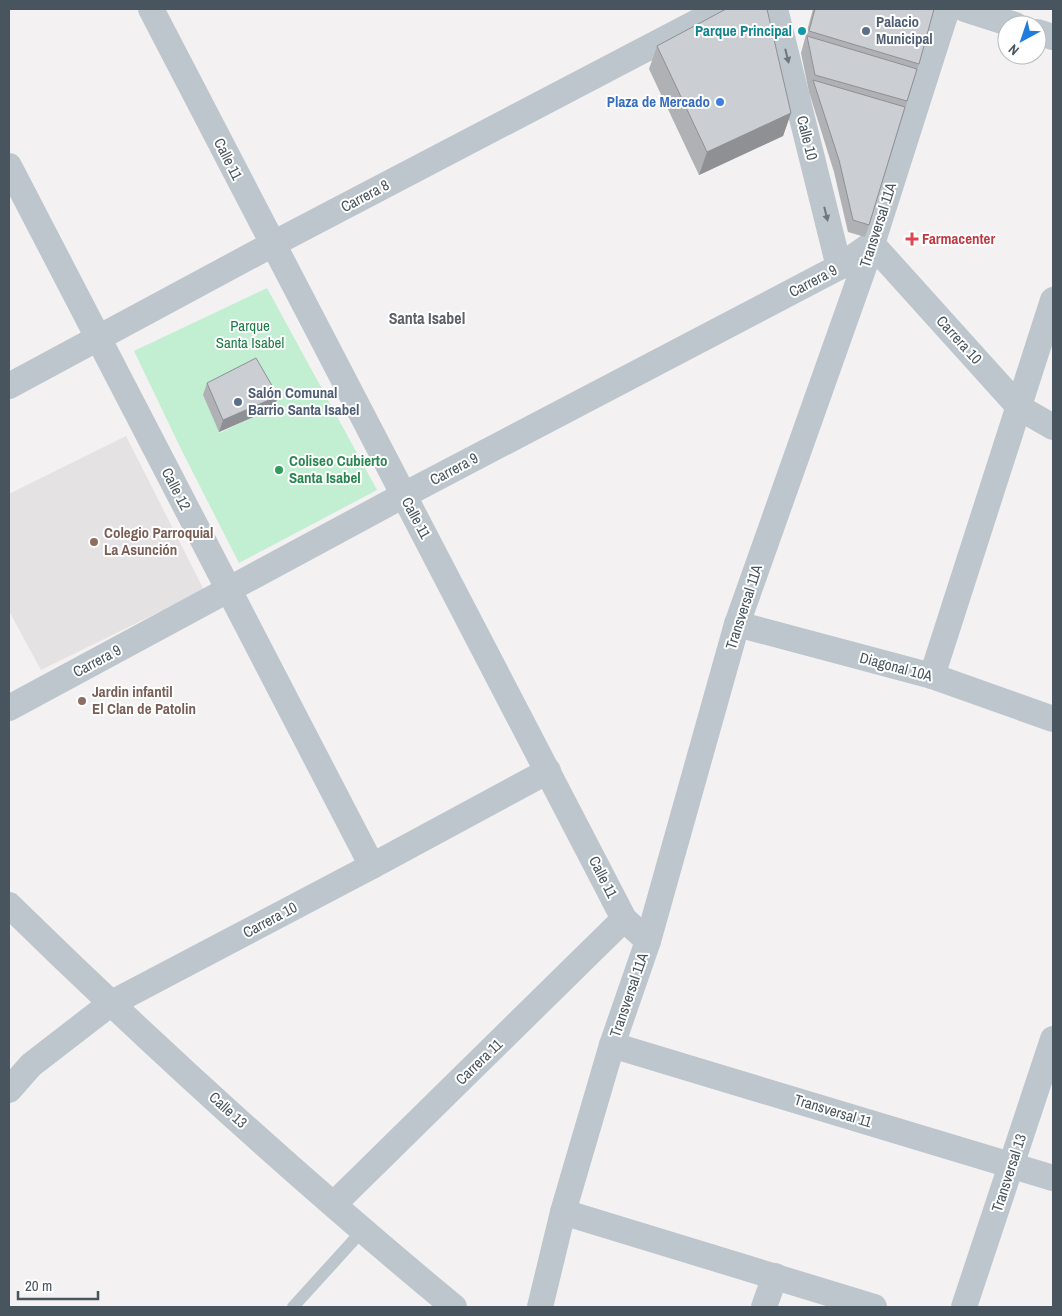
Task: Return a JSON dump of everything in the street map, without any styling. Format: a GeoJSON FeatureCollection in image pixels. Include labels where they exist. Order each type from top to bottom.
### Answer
{"type":"FeatureCollection","features":[{"type":"Feature","properties":{"kind":"street","name":"Calle 11"},"geometry":{"type":"LineString","coordinates":[[151,9],[271,245],[404,495],[624,919],[648,941]]}},
{"type":"Feature","properties":{"kind":"street","name":"Carrera 8"},"geometry":{"type":"LineString","coordinates":[[9,386],[271,245],[722,9]]}},
{"type":"Feature","properties":{"kind":"street","name":"Calle 10"},"geometry":{"type":"LineString","coordinates":[[775,9],[839,267]]}},
{"type":"Feature","properties":{"kind":"street","name":"Transversal 11A"},"geometry":{"type":"LineString","coordinates":[[540,1307],[563,1212],[612,1045],[648,941],[737,624],[872,244],[947,9]]}},
{"type":"Feature","properties":{"kind":"street"},"geometry":{"type":"LineString","coordinates":[[965,9],[997,19]]}},
{"type":"Feature","properties":{"kind":"street","name":"Calle 12"},"geometry":{"type":"LineString","coordinates":[[9,166],[372,866]]}},
{"type":"Feature","properties":{"kind":"street","name":"Carrera 9"},"geometry":{"type":"LineString","coordinates":[[9,708],[404,495],[839,267],[872,244]]}},
{"type":"Feature","properties":{"kind":"street","name":"Carrera 10"},"geometry":{"type":"LineString","coordinates":[[872,244],[1020,408],[1053,427]]}},
{"type":"Feature","properties":{"kind":"street"},"geometry":{"type":"LineString","coordinates":[[932,676],[1020,408],[1053,300]]}},
{"type":"Feature","properties":{"kind":"street","name":"Diagonal 10A"},"geometry":{"type":"LineString","coordinates":[[737,624],[932,676],[1053,719]]}},
{"type":"Feature","properties":{"kind":"street","name":"Carrera 10"},"geometry":{"type":"LineString","coordinates":[[9,1090],[31,1065],[110,1004],[548,771]]}},
{"type":"Feature","properties":{"kind":"street","name":"Calle 13"},"geometry":{"type":"LineString","coordinates":[[9,905],[110,1004],[362,1231],[454,1307]]}},
{"type":"Feature","properties":{"kind":"street","name":"Carrera 11"},"geometry":{"type":"LineString","coordinates":[[334,1204],[624,919]]}},
{"type":"Feature","properties":{"kind":"street","name":"Transversal 13"},"geometry":{"type":"LineString","coordinates":[[964,1307],[1053,1039]]}},
{"type":"Feature","properties":{"kind":"street","name":"Transversal 11"},"geometry":{"type":"LineString","coordinates":[[612,1045],[1053,1178]]}},
{"type":"Feature","properties":{"kind":"street"},"geometry":{"type":"LineString","coordinates":[[563,1212],[874,1307]]}},
{"type":"Feature","properties":{"kind":"street"},"geometry":{"type":"LineString","coordinates":[[764,1307],[774,1276]]}},
{"type":"Feature","properties":{"kind":"lane"},"geometry":{"type":"LineString","coordinates":[[293,1307],[362,1231]]}},
{"type":"Feature","properties":{"kind":"shaded area","name":"Colegio Parroquial La Asunción"},"geometry":{"type":"Polygon","coordinates":[[[126,436],[204,590],[41,670],[9,611],[9,494],[126,436]]]}},
{"type":"Feature","properties":{"kind":"green space","name":"Parque Santa Isabel"},"geometry":{"type":"Polygon","coordinates":[[[267,288],[377,490],[239,563],[134,351],[267,288]],[[203,395],[220,433],[273,407],[203,395]]]}},
{"type":"Feature","properties":{"kind":"building","name":"Plaza de Mercado"},"geometry":{"type":"Polygon","coordinates":[[[726,9],[767,9],[791,113],[707,152],[657,46],[726,9]]]}},
{"type":"Feature","properties":{"kind":"building","name":"Palacio Municipal"},"geometry":{"type":"Polygon","coordinates":[[[815,9],[934,9],[919,64],[809,31],[815,9]]]}},
{"type":"Feature","properties":{"kind":"building"},"geometry":{"type":"Polygon","coordinates":[[[807,36],[917,69],[907,101],[815,75],[807,36]]]}},
{"type":"Feature","properties":{"kind":"building"},"geometry":{"type":"Polygon","coordinates":[[[813,80],[905,107],[869,225],[853,220],[839,160],[813,80]]]}},
{"type":"Feature","properties":{"kind":"building","name":"Salón Comunal Barrio Santa Isabel"},"geometry":{"type":"Polygon","coordinates":[[[256,358],[278,396],[223,420],[207,383],[256,358]]]}},
{"type":"Feature","properties":{"kind":"place","name":"Parque Principal"},"geometry":{"type":"Point","coordinates":[802,31]}},
{"type":"Feature","properties":{"kind":"place","name":"Palacio Municipal"},"geometry":{"type":"Point","coordinates":[866,31]}},
{"type":"Feature","properties":{"kind":"place","name":"Plaza de Mercado"},"geometry":{"type":"Point","coordinates":[720,102]}},
{"type":"Feature","properties":{"kind":"place","name":"Farmacenter"},"geometry":{"type":"Point","coordinates":[912,239]}},
{"type":"Feature","properties":{"kind":"place","name":"Salón Comunal Barrio Santa Isabel"},"geometry":{"type":"Point","coordinates":[238,402]}},
{"type":"Feature","properties":{"kind":"place","name":"Coliseo Cubierto Santa Isabel"},"geometry":{"type":"Point","coordinates":[279,470]}},
{"type":"Feature","properties":{"kind":"place","name":"Colegio Parroquial La Asunción"},"geometry":{"type":"Point","coordinates":[94,542]}},
{"type":"Feature","properties":{"kind":"place","name":"Jardin infantil El Clan de Patolin"},"geometry":{"type":"Point","coordinates":[82,701]}},
{"type":"Feature","properties":{"kind":"district","name":"Santa Isabel"},"geometry":{"type":"Point","coordinates":[427,318]}}]}
